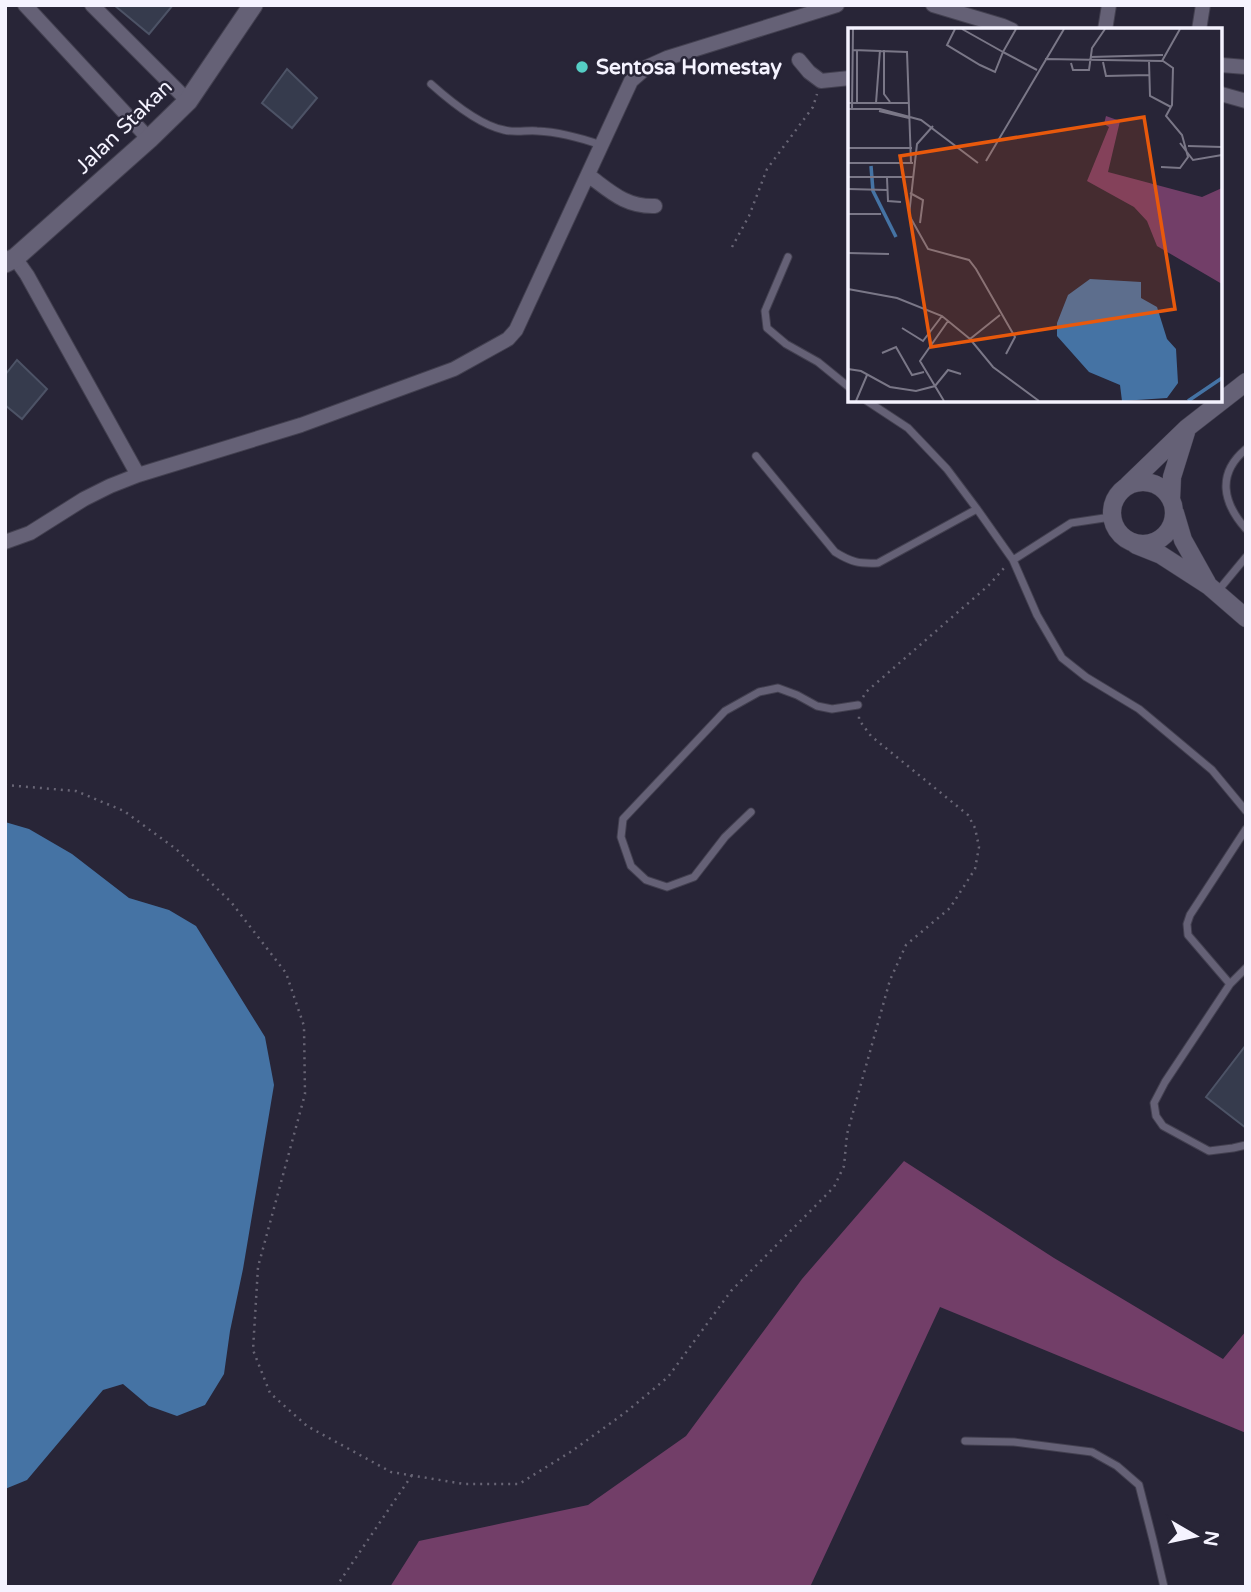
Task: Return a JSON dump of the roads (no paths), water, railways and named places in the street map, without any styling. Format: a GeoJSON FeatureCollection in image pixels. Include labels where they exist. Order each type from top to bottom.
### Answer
{"type":"FeatureCollection","features":[{"type":"Feature","properties":{"kind":"main road","name":"Jalan Stakan"},"geometry":{"type":"LineString","coordinates":[[10,260],[149,139],[188,101],[253,5]]}},
{"type":"Feature","properties":{"kind":"street"},"geometry":{"type":"LineString","coordinates":[[25,5],[149,139]]}},
{"type":"Feature","properties":{"kind":"street"},"geometry":{"type":"LineString","coordinates":[[92,5],[188,101]]}},
{"type":"Feature","properties":{"kind":"street"},"geometry":{"type":"LineString","coordinates":[[5,542],[30,533],[110,486],[301,425],[404,388],[454,369],[508,339],[516,330],[631,81],[648,66],[667,58],[837,5]]}},
{"type":"Feature","properties":{"kind":"street"},"geometry":{"type":"LineString","coordinates":[[933,5],[1005,28]]}},
{"type":"Feature","properties":{"kind":"street"},"geometry":{"type":"LineString","coordinates":[[1105,28],[1108,5]]}},
{"type":"Feature","properties":{"kind":"street"},"geometry":{"type":"LineString","coordinates":[[1199,28],[1203,5]]}},
{"type":"Feature","properties":{"kind":"street"},"geometry":{"type":"LineString","coordinates":[[799,60],[821,81],[848,79]]}},
{"type":"Feature","properties":{"kind":"street"},"geometry":{"type":"LineString","coordinates":[[1223,65],[1246,68]]}},
{"type":"Feature","properties":{"kind":"street"},"geometry":{"type":"LineString","coordinates":[[1223,95],[1246,101]]}},
{"type":"Feature","properties":{"kind":"street"},"geometry":{"type":"LineString","coordinates":[[588,174],[629,203],[655,206]]}},
{"type":"Feature","properties":{"kind":"street"},"geometry":{"type":"LineString","coordinates":[[10,260],[33,287],[138,475]]}},
{"type":"Feature","properties":{"kind":"street"},"geometry":{"type":"LineString","coordinates":[[1223,400],[1246,382]]}},
{"type":"Feature","properties":{"kind":"street"},"geometry":{"type":"LineString","coordinates":[[1220,402],[1187,428],[1121,490],[1114,500],[1111,517],[1121,536],[1161,555],[1212,590],[1246,618]]}},
{"type":"Feature","properties":{"kind":"street"},"geometry":{"type":"LineString","coordinates":[[1130,542],[1151,544],[1163,537],[1171,527],[1172,477],[1187,428]]}},
{"type":"Feature","properties":{"kind":"street"},"geometry":{"type":"LineString","coordinates":[[1128,485],[1147,481],[1158,485],[1167,493],[1183,540],[1212,590]]}},
{"type":"Feature","properties":{"kind":"lane"},"geometry":{"type":"LineString","coordinates":[[431,84],[478,119],[505,130],[575,136],[602,145]]}},
{"type":"Feature","properties":{"kind":"lane"},"geometry":{"type":"LineString","coordinates":[[788,257],[765,311],[767,328],[786,344],[818,362],[848,386]]}},
{"type":"Feature","properties":{"kind":"lane"},"geometry":{"type":"LineString","coordinates":[[869,402],[908,428],[947,470],[977,509],[1013,560],[1037,615],[1062,658],[1086,677],[1139,709],[1212,770],[1246,811]]}},
{"type":"Feature","properties":{"kind":"lane"},"geometry":{"type":"LineString","coordinates":[[1246,449],[1235,458],[1227,479],[1226,495],[1233,514],[1246,529]]}},
{"type":"Feature","properties":{"kind":"lane"},"geometry":{"type":"LineString","coordinates":[[756,456],[835,552],[850,562],[878,563],[977,509]]}},
{"type":"Feature","properties":{"kind":"lane"},"geometry":{"type":"LineString","coordinates":[[1013,560],[1071,523],[1111,517]]}},
{"type":"Feature","properties":{"kind":"lane"},"geometry":{"type":"LineString","coordinates":[[1212,590],[1246,557]]}},
{"type":"Feature","properties":{"kind":"lane"},"geometry":{"type":"LineString","coordinates":[[751,812],[725,837],[694,877],[667,887],[646,880],[631,866],[621,837],[623,819],[725,711],[759,691],[778,688],[817,706],[832,709],[858,705]]}},
{"type":"Feature","properties":{"kind":"lane"},"geometry":{"type":"LineString","coordinates":[[1230,984],[1188,935],[1187,924],[1190,915],[1246,829]]}},
{"type":"Feature","properties":{"kind":"lane"},"geometry":{"type":"LineString","coordinates":[[1246,968],[1230,984],[1154,1102],[1156,1116],[1163,1126],[1209,1151],[1246,1145]]}},
{"type":"Feature","properties":{"kind":"lane"},"geometry":{"type":"LineString","coordinates":[[965,1441],[1014,1442],[1092,1452],[1117,1466],[1139,1485],[1164,1587]]}},
{"type":"Feature","properties":{"kind":"water"},"geometry":{"type":"Polygon","coordinates":[[[5,822],[29,829],[72,854],[129,898],[169,910],[196,926],[265,1037],[274,1085],[224,1374],[205,1405],[177,1416],[149,1406],[123,1384],[103,1390],[27,1480],[5,1489],[5,822]]]}},
{"type":"Feature","properties":{"kind":"place","name":"Sentosa Homestay"},"geometry":{"type":"Point","coordinates":[582,67]}}]}
